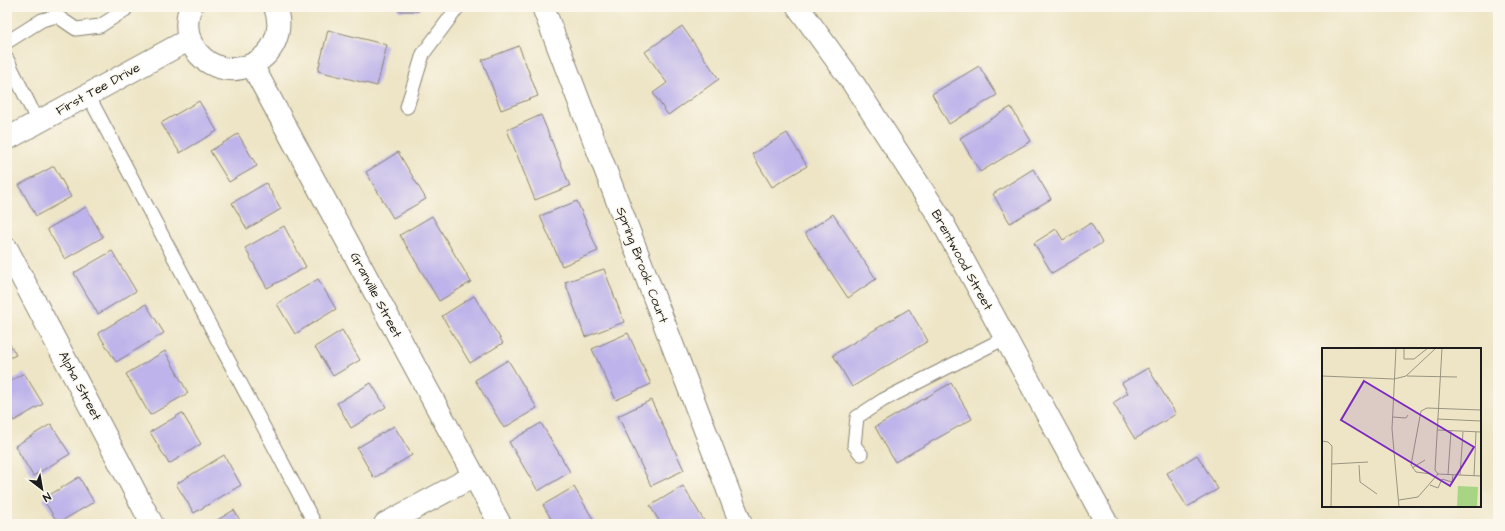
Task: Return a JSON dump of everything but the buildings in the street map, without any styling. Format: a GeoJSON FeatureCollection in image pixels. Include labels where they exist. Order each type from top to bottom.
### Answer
{"type":"FeatureCollection","features":[{"type":"Feature","properties":{"kind":"street"},"geometry":{"type":"LineString","coordinates":[[191,7],[187,25],[190,40],[196,52],[207,62],[222,68],[237,69],[252,65],[265,56],[274,43],[278,28],[277,12],[275,7]]}},
{"type":"Feature","properties":{"kind":"street","name":"Spring Brook Court"},"geometry":{"type":"LineString","coordinates":[[543,7],[741,524]]}},
{"type":"Feature","properties":{"kind":"street","name":"Brentwood Street"},"geometry":{"type":"LineString","coordinates":[[798,7],[851,80],[939,216],[1107,524]]}},
{"type":"Feature","properties":{"kind":"street","name":"First Tee Drive"},"geometry":{"type":"LineString","coordinates":[[7,139],[190,40]]}},
{"type":"Feature","properties":{"kind":"street","name":"Granville Street"},"geometry":{"type":"LineString","coordinates":[[252,65],[500,524]]}},
{"type":"Feature","properties":{"kind":"street","name":"Alpha Street"},"geometry":{"type":"LineString","coordinates":[[7,249],[152,524]]}},
{"type":"Feature","properties":{"kind":"street"},"geometry":{"type":"LineString","coordinates":[[385,524],[474,476]]}},
{"type":"Feature","properties":{"kind":"lane"},"geometry":{"type":"LineString","coordinates":[[7,42],[42,20],[57,16],[76,29],[100,26],[125,10],[127,7]]}},
{"type":"Feature","properties":{"kind":"lane"},"geometry":{"type":"LineString","coordinates":[[407,107],[424,54],[458,7]]}},
{"type":"Feature","properties":{"kind":"lane"},"geometry":{"type":"LineString","coordinates":[[7,59],[38,122]]}},
{"type":"Feature","properties":{"kind":"lane"},"geometry":{"type":"LineString","coordinates":[[88,95],[314,524]]}},
{"type":"Feature","properties":{"kind":"lane"},"geometry":{"type":"LineString","coordinates":[[860,454],[854,445],[856,417],[883,400],[1005,338]]}}]}
